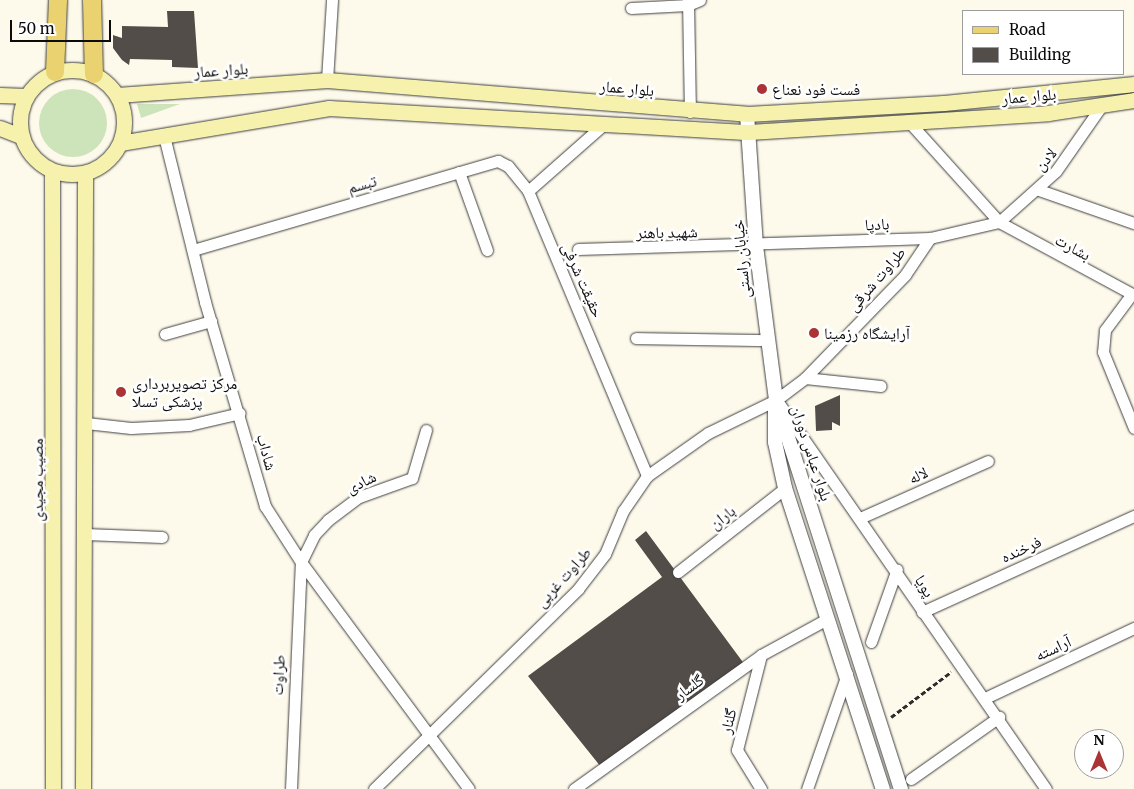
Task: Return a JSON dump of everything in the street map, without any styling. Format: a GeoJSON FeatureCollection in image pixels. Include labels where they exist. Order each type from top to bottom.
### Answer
{"type":"FeatureCollection","features":[{"type":"Feature","properties":{"kind":"main road"},"geometry":{"type":"LineString","coordinates":[[55,72],[58,0]]}},
{"type":"Feature","properties":{"kind":"main road"},"geometry":{"type":"LineString","coordinates":[[92,0],[94,74]]}},
{"type":"Feature","properties":{"kind":"main road"},"geometry":{"type":"LineString","coordinates":[[55,72],[94,74],[117,95],[124,110],[120,143],[106,162],[85,173],[52,171],[33,157],[21,136],[20,116],[26,96],[55,72]]}},
{"type":"Feature","properties":{"kind":"main road","name":"بلوار عمار"},"geometry":{"type":"LineString","coordinates":[[117,95],[327,80],[690,112],[747,114],[944,103],[1134,84]]}},
{"type":"Feature","properties":{"kind":"main road"},"geometry":{"type":"LineString","coordinates":[[0,96],[26,96]]}},
{"type":"Feature","properties":{"kind":"main road","name":"بلوار عمار"},"geometry":{"type":"LineString","coordinates":[[120,143],[329,108],[750,132],[1048,113],[1134,100]]}},
{"type":"Feature","properties":{"kind":"main road"},"geometry":{"type":"LineString","coordinates":[[0,128],[21,136]]}},
{"type":"Feature","properties":{"kind":"main road","name":"مصیب مجیدی"},"geometry":{"type":"LineString","coordinates":[[52,171],[53,789]]}},
{"type":"Feature","properties":{"kind":"main road"},"geometry":{"type":"LineString","coordinates":[[83,789],[86,423],[85,173]]}},
{"type":"Feature","properties":{"kind":"street"},"geometry":{"type":"LineString","coordinates":[[327,80],[332,0]]}},
{"type":"Feature","properties":{"kind":"street"},"geometry":{"type":"LineString","coordinates":[[631,8],[688,3],[700,0]]}},
{"type":"Feature","properties":{"kind":"street"},"geometry":{"type":"LineString","coordinates":[[688,3],[690,112]]}},
{"type":"Feature","properties":{"kind":"street","name":"لادن"},"geometry":{"type":"LineString","coordinates":[[999,222],[1039,190],[1073,151],[1102,105]]}},
{"type":"Feature","properties":{"kind":"street","name":"خیابان راستی"},"geometry":{"type":"LineString","coordinates":[[747,114],[750,132],[756,246],[766,340],[776,400]]}},
{"type":"Feature","properties":{"kind":"street","name":"بشارت"},"geometry":{"type":"LineString","coordinates":[[910,123],[999,222],[1132,295]]}},
{"type":"Feature","properties":{"kind":"street"},"geometry":{"type":"LineString","coordinates":[[528,192],[604,124]]}},
{"type":"Feature","properties":{"kind":"street","name":"شاداب"},"geometry":{"type":"LineString","coordinates":[[164,136],[211,321],[240,413],[265,506],[301,562],[426,735]]}},
{"type":"Feature","properties":{"kind":"street","name":"تبسم"},"geometry":{"type":"LineString","coordinates":[[193,250],[498,162],[508,166],[528,192]]}},
{"type":"Feature","properties":{"kind":"street"},"geometry":{"type":"LineString","coordinates":[[459,172],[487,250]]}},
{"type":"Feature","properties":{"kind":"street"},"geometry":{"type":"LineString","coordinates":[[1039,190],[1134,223]]}},
{"type":"Feature","properties":{"kind":"street","name":"حقیقت شرفی"},"geometry":{"type":"LineString","coordinates":[[528,192],[647,476]]}},
{"type":"Feature","properties":{"kind":"street","name":"بادپا"},"geometry":{"type":"LineString","coordinates":[[756,246],[930,238],[999,222]]}},
{"type":"Feature","properties":{"kind":"street","name":"طراوت شرقی"},"geometry":{"type":"LineString","coordinates":[[776,400],[805,378],[905,275],[930,238]]}},
{"type":"Feature","properties":{"kind":"street","name":"شهید باهنر"},"geometry":{"type":"LineString","coordinates":[[578,249],[756,246]]}},
{"type":"Feature","properties":{"kind":"street"},"geometry":{"type":"LineString","coordinates":[[1132,295],[1105,330],[1103,352],[1134,428]]}},
{"type":"Feature","properties":{"kind":"street"},"geometry":{"type":"LineString","coordinates":[[165,334],[211,321]]}},
{"type":"Feature","properties":{"kind":"street"},"geometry":{"type":"LineString","coordinates":[[636,338],[766,340]]}},
{"type":"Feature","properties":{"kind":"street"},"geometry":{"type":"LineString","coordinates":[[805,378],[881,386]]}},
{"type":"Feature","properties":{"kind":"street","name":"طراوت غربی"},"geometry":{"type":"LineString","coordinates":[[374,789],[426,735],[578,589],[605,554],[623,511],[647,476],[708,433],[776,400]]}},
{"type":"Feature","properties":{"kind":"street","name":"بلوار عباس دوران"},"geometry":{"type":"LineString","coordinates":[[776,400],[775,442],[785,488],[827,619],[847,674],[882,789]]}},
{"type":"Feature","properties":{"kind":"street","name":"بلوار عباس دوران"},"geometry":{"type":"LineString","coordinates":[[776,400],[880,725],[906,784]]}},
{"type":"Feature","properties":{"kind":"street","name":"پویا"},"geometry":{"type":"LineString","coordinates":[[776,400],[896,569],[922,612],[962,664],[1046,789]]}},
{"type":"Feature","properties":{"kind":"street"},"geometry":{"type":"LineString","coordinates":[[86,423],[131,428],[188,424],[240,413]]}},
{"type":"Feature","properties":{"kind":"street","name":"شادی"},"geometry":{"type":"LineString","coordinates":[[301,562],[314,535],[328,520],[359,497],[412,478],[426,430]]}},
{"type":"Feature","properties":{"kind":"street","name":"لاله"},"geometry":{"type":"LineString","coordinates":[[860,518],[988,461]]}},
{"type":"Feature","properties":{"kind":"street","name":"باران"},"geometry":{"type":"LineString","coordinates":[[678,572],[785,488]]}},
{"type":"Feature","properties":{"kind":"street","name":"فرخنده"},"geometry":{"type":"LineString","coordinates":[[922,612],[1134,516]]}},
{"type":"Feature","properties":{"kind":"street"},"geometry":{"type":"LineString","coordinates":[[85,534],[162,537]]}},
{"type":"Feature","properties":{"kind":"street","name":"طراوت"},"geometry":{"type":"LineString","coordinates":[[291,789],[301,562]]}},
{"type":"Feature","properties":{"kind":"street"},"geometry":{"type":"LineString","coordinates":[[871,642],[896,569]]}},
{"type":"Feature","properties":{"kind":"street","name":"گلسار"},"geometry":{"type":"LineString","coordinates":[[574,789],[761,655],[827,619]]}},
{"type":"Feature","properties":{"kind":"street","name":"آراسته"},"geometry":{"type":"LineString","coordinates":[[985,698],[1134,628]]}},
{"type":"Feature","properties":{"kind":"street","name":"گلنار"},"geometry":{"type":"LineString","coordinates":[[761,655],[737,750],[761,789]]}},
{"type":"Feature","properties":{"kind":"street"},"geometry":{"type":"LineString","coordinates":[[807,789],[847,674]]}},
{"type":"Feature","properties":{"kind":"street"},"geometry":{"type":"LineString","coordinates":[[906,784],[998,717]]}},
{"type":"Feature","properties":{"kind":"street"},"geometry":{"type":"LineString","coordinates":[[426,735],[469,789]]}},
{"type":"Feature","properties":{"kind":"path"},"geometry":{"type":"LineString","coordinates":[[880,725],[962,664]]}},
{"type":"Feature","properties":{"kind":"green space"},"geometry":{"type":"Polygon","coordinates":[[[73,89],[86,92],[97,99],[104,110],[107,123],[104,136],[97,147],[86,154],[73,157],[60,154],[49,147],[42,136],[39,123],[42,110],[49,99],[60,92],[73,89]]]}},
{"type":"Feature","properties":{"kind":"green space"},"geometry":{"type":"Polygon","coordinates":[[[137,104],[180,104],[141,118],[137,104]]]}},
{"type":"Feature","properties":{"kind":"building"},"geometry":{"type":"Polygon","coordinates":[[[167,11],[194,11],[198,68],[172,67],[172,60],[130,59],[129,65],[122,60],[113,48],[113,35],[122,38],[122,26],[168,27],[167,11]]]}},
{"type":"Feature","properties":{"kind":"building"},"geometry":{"type":"Polygon","coordinates":[[[840,395],[840,426],[832,422],[832,430],[816,431],[815,406],[840,395]]]}},
{"type":"Feature","properties":{"kind":"building"},"geometry":{"type":"Polygon","coordinates":[[[646,531],[745,665],[601,767],[528,676],[662,577],[635,540],[646,531]]]}},
{"type":"Feature","properties":{"kind":"place","name":"فست فود نعناع"},"geometry":{"type":"Point","coordinates":[762,89]}},
{"type":"Feature","properties":{"kind":"place","name":"آرایشگاه رزمینا"},"geometry":{"type":"Point","coordinates":[814,333]}},
{"type":"Feature","properties":{"kind":"place","name":"مرکز تصویربرداری پزشکی تسلا"},"geometry":{"type":"Point","coordinates":[121,392]}}]}
